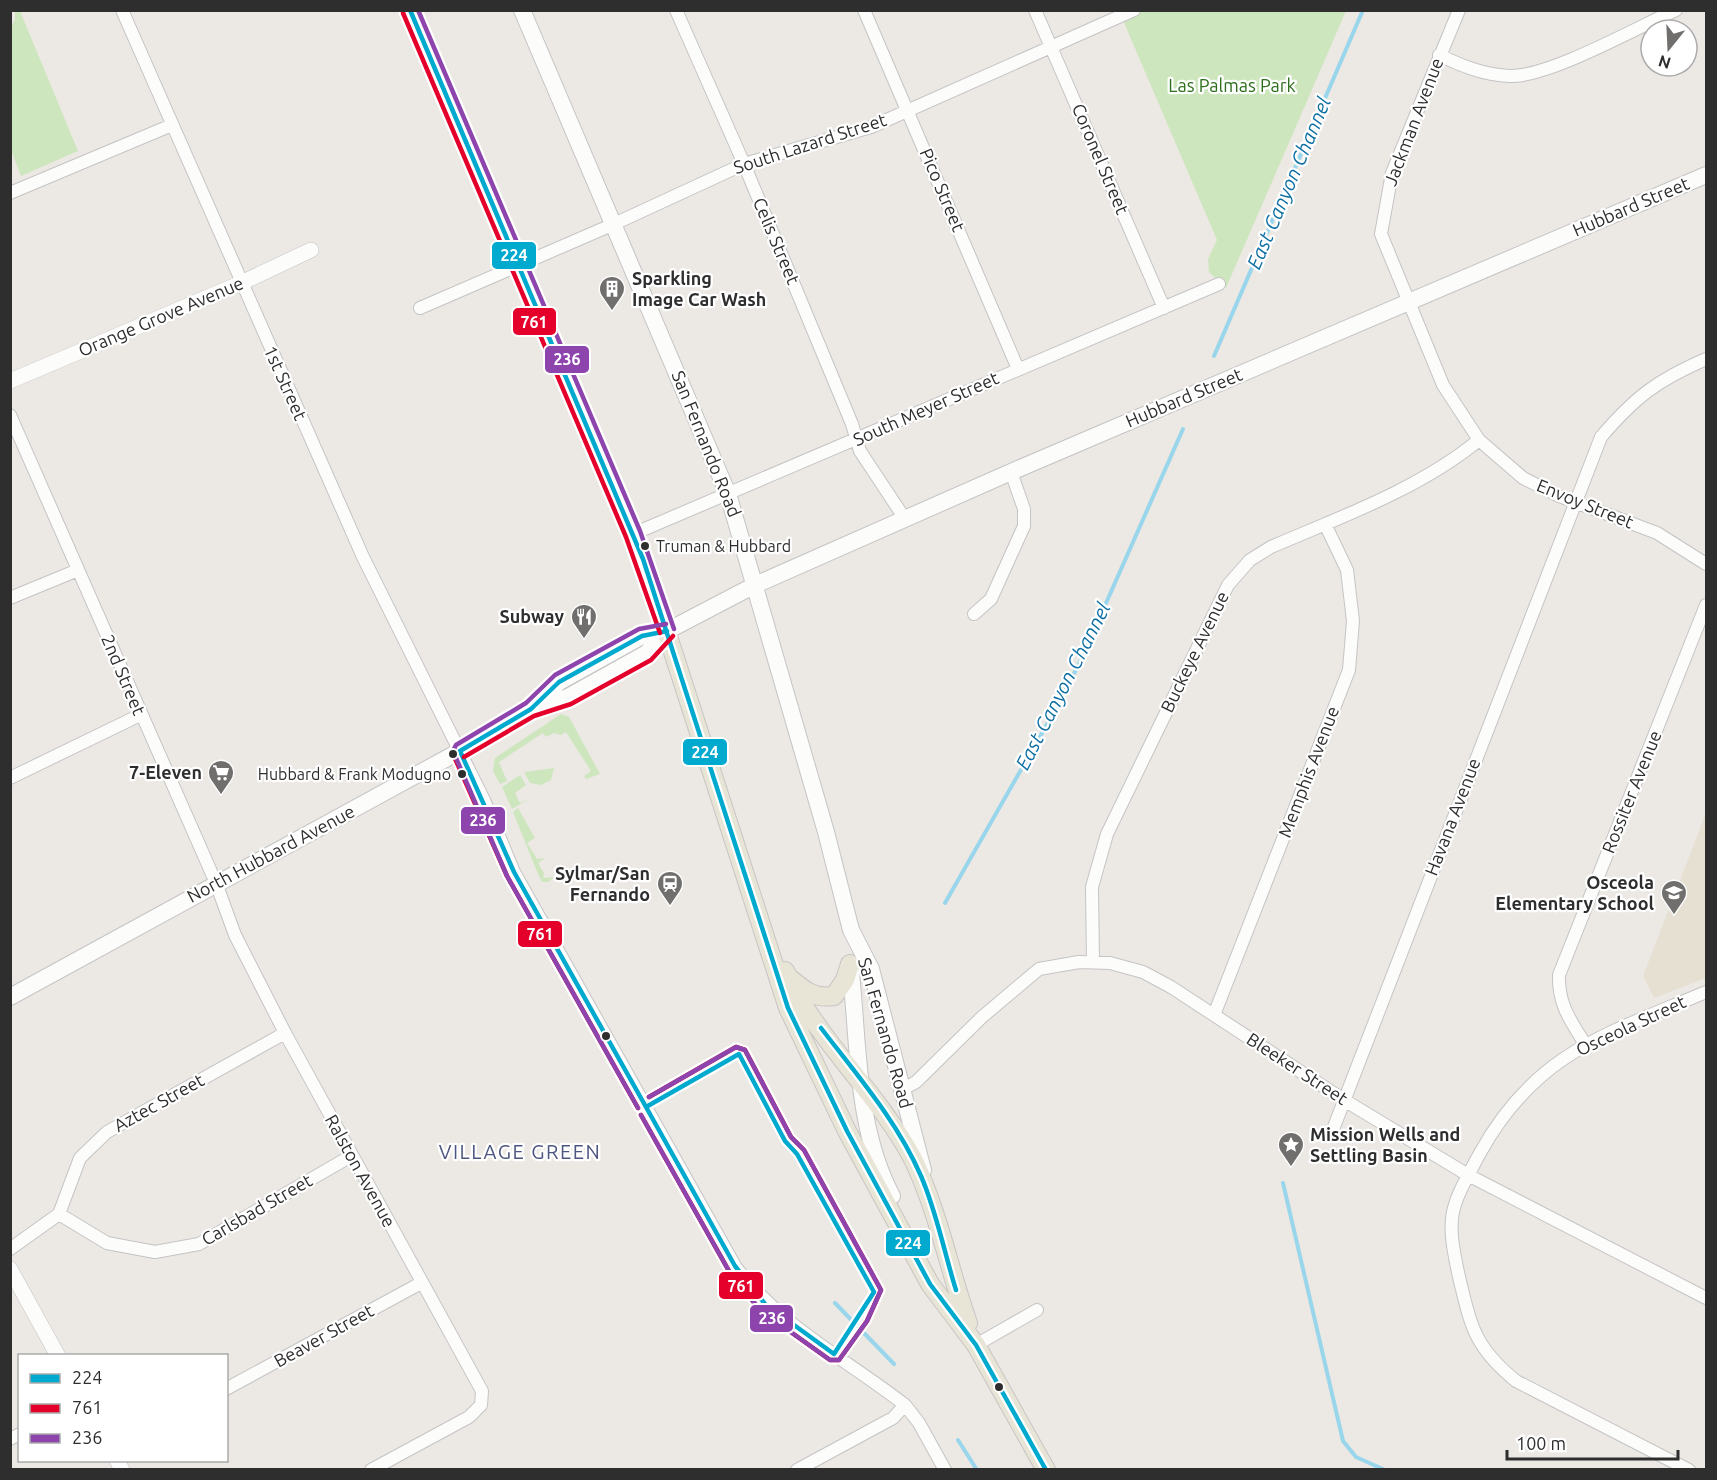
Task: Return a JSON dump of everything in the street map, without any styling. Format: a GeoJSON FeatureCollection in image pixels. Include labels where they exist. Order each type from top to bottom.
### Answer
{"type":"FeatureCollection","features":[{"type":"Feature","properties":{"kind":"main road"},"geometry":{"type":"LineString","coordinates":[[410,10],[633,534],[667,631],[788,1008],[847,1131],[930,1284],[950,1308]]}},
{"type":"Feature","properties":{"kind":"main road","name":"San Fernando Road"},"geometry":{"type":"LineString","coordinates":[[522,10],[728,494],[826,832],[851,930],[871,969],[950,1274],[976,1345]]}},
{"type":"Feature","properties":{"kind":"main road","name":"Hubbard Street"},"geometry":{"type":"LineString","coordinates":[[559,682],[642,636],[667,631],[755,585],[1011,472],[1707,175]]}},
{"type":"Feature","properties":{"kind":"main road","name":"Hubbard Street"},"geometry":{"type":"LineString","coordinates":[[568,697],[647,653],[667,631]]}},
{"type":"Feature","properties":{"kind":"main road","name":"North Hubbard Avenue"},"geometry":{"type":"LineString","coordinates":[[531,709],[559,682]]}},
{"type":"Feature","properties":{"kind":"main road","name":"North Hubbard Avenue"},"geometry":{"type":"LineString","coordinates":[[10,997],[460,751],[531,709],[568,697]]}},
{"type":"Feature","properties":{"kind":"main road","name":"San Fernando Road"},"geometry":{"type":"LineString","coordinates":[[851,930],[850,964],[862,1083],[869,1135],[880,1171],[950,1308],[976,1345],[1046,1470]]}},
{"type":"Feature","properties":{"kind":"main road"},"geometry":{"type":"LineString","coordinates":[[767,941],[802,1003],[900,1138],[930,1197]]}},
{"type":"Feature","properties":{"kind":"main road"},"geometry":{"type":"LineString","coordinates":[[789,978],[807,993],[825,998],[834,996],[845,980],[850,964]]}},
{"type":"Feature","properties":{"kind":"street","name":"1st Street"},"geometry":{"type":"LineString","coordinates":[[122,10],[363,557],[460,751],[518,880],[735,1266],[765,1304],[905,1405]]}},
{"type":"Feature","properties":{"kind":"street","name":"Celis Street"},"geometry":{"type":"LineString","coordinates":[[676,10],[744,164],[860,451],[905,519]]}},
{"type":"Feature","properties":{"kind":"street","name":"Pico Street"},"geometry":{"type":"LineString","coordinates":[[864,10],[1018,369]]}},
{"type":"Feature","properties":{"kind":"street","name":"Coronel Street"},"geometry":{"type":"LineString","coordinates":[[1035,10],[1164,308]]}},
{"type":"Feature","properties":{"kind":"street","name":"Jackman Avenue"},"geometry":{"type":"LineString","coordinates":[[1411,302],[1381,234],[1382,219],[1392,173],[1459,10]]}},
{"type":"Feature","properties":{"kind":"street","name":"South Lazard Street"},"geometry":{"type":"LineString","coordinates":[[420,308],[614,224],[744,164],[871,128],[908,109],[1052,49],[1134,11]]}},
{"type":"Feature","properties":{"kind":"street"},"geometry":{"type":"LineString","coordinates":[[1439,55],[1485,73],[1512,76],[1539,72],[1673,11]]}},
{"type":"Feature","properties":{"kind":"street"},"geometry":{"type":"LineString","coordinates":[[10,193],[171,125]]}},
{"type":"Feature","properties":{"kind":"street","name":"Orange Grove Avenue"},"geometry":{"type":"LineString","coordinates":[[10,381],[241,283],[311,250]]}},
{"type":"Feature","properties":{"kind":"street","name":"South Meyer Street"},"geometry":{"type":"LineString","coordinates":[[633,534],[1219,284]]}},
{"type":"Feature","properties":{"kind":"street","name":"Envoy Street"},"geometry":{"type":"LineString","coordinates":[[1411,302],[1443,385],[1479,440],[1524,478],[1574,502],[1657,533],[1707,564]]}},
{"type":"Feature","properties":{"kind":"street"},"geometry":{"type":"LineString","coordinates":[[1574,502],[1601,437],[1620,415],[1640,395],[1667,376],[1707,359]]}},
{"type":"Feature","properties":{"kind":"street","name":"2nd Street"},"geometry":{"type":"LineString","coordinates":[[10,414],[216,883],[235,935]]}},
{"type":"Feature","properties":{"kind":"street","name":"Buckeye Avenue"},"geometry":{"type":"LineString","coordinates":[[1094,961],[1092,887],[1107,834],[1214,609],[1228,585],[1250,560],[1271,547],[1439,470],[1479,440]]}},
{"type":"Feature","properties":{"kind":"street"},"geometry":{"type":"LineString","coordinates":[[974,614],[991,599],[1024,526],[1024,509],[1011,472]]}},
{"type":"Feature","properties":{"kind":"street","name":"Havana Avenue"},"geometry":{"type":"LineString","coordinates":[[1332,1131],[1574,502]]}},
{"type":"Feature","properties":{"kind":"street","name":"Memphis Avenue"},"geometry":{"type":"LineString","coordinates":[[1214,1016],[1349,670],[1353,621],[1347,570],[1325,524]]}},
{"type":"Feature","properties":{"kind":"street"},"geometry":{"type":"LineString","coordinates":[[10,598],[78,570]]}},
{"type":"Feature","properties":{"kind":"street","name":"Rossiter Avenue"},"geometry":{"type":"LineString","coordinates":[[1585,1044],[1563,1010],[1558,993],[1559,975],[1707,606]]}},
{"type":"Feature","properties":{"kind":"street"},"geometry":{"type":"LineString","coordinates":[[10,778],[141,715]]}},
{"type":"Feature","properties":{"kind":"street","name":"Ralston Avenue"},"geometry":{"type":"LineString","coordinates":[[235,935],[351,1156],[481,1388],[481,1406],[469,1417],[371,1470]]}},
{"type":"Feature","properties":{"kind":"street","name":"Bleeker Street"},"geometry":{"type":"LineString","coordinates":[[903,1089],[916,1082],[982,1017],[1039,969],[1094,961],[1143,972],[1344,1100],[1468,1175],[1707,1298]]}},
{"type":"Feature","properties":{"kind":"street","name":"Osceola Street"},"geometry":{"type":"LineString","coordinates":[[1689,1470],[1516,1381],[1497,1365],[1480,1346],[1470,1323],[1451,1240],[1450,1222],[1454,1203],[1493,1130],[1512,1103],[1541,1074],[1585,1044],[1707,992]]}},
{"type":"Feature","properties":{"kind":"street","name":"Aztec Street"},"geometry":{"type":"LineString","coordinates":[[59,1214],[80,1158],[107,1132],[285,1033]]}},
{"type":"Feature","properties":{"kind":"street","name":"Carlsbad Street"},"geometry":{"type":"LineString","coordinates":[[59,1214],[107,1243],[155,1252],[199,1244],[351,1156]]}},
{"type":"Feature","properties":{"kind":"street"},"geometry":{"type":"LineString","coordinates":[[10,1249],[59,1214]]}},
{"type":"Feature","properties":{"kind":"street"},"geometry":{"type":"LineString","coordinates":[[10,1269],[57,1354]]}},
{"type":"Feature","properties":{"kind":"street","name":"Beaver Street"},"geometry":{"type":"LineString","coordinates":[[228,1388],[421,1283]]}},
{"type":"Feature","properties":{"kind":"street"},"geometry":{"type":"LineString","coordinates":[[976,1345],[1037,1310]]}},
{"type":"Feature","properties":{"kind":"street"},"geometry":{"type":"LineString","coordinates":[[797,1470],[893,1418],[905,1405],[919,1423],[945,1470]]}},
{"type":"Feature","properties":{"kind":"shaded area"},"geometry":{"type":"Polygon","coordinates":[[[1706,813],[1706,978],[1654,998],[1643,976],[1706,813]]]}},
{"type":"Feature","properties":{"kind":"green space"},"geometry":{"type":"Polygon","coordinates":[[[15,11],[20,11],[78,151],[21,176],[11,150],[10,28],[15,20],[15,11]]]}},
{"type":"Feature","properties":{"kind":"green space","name":"Las Palmas Park"},"geometry":{"type":"Polygon","coordinates":[[[1119,11],[1346,11],[1226,288],[1209,272],[1208,259],[1217,240],[1119,11]]]}},
{"type":"Feature","properties":{"kind":"green space"},"geometry":{"type":"Polygon","coordinates":[[[561,714],[569,717],[600,774],[586,779],[584,776],[591,771],[566,732],[561,735],[554,733],[546,737],[543,733],[499,762],[507,781],[500,784],[493,771],[495,758],[561,714]]]}},
{"type":"Feature","properties":{"kind":"green space"},"geometry":{"type":"Polygon","coordinates":[[[554,768],[551,780],[541,785],[530,783],[524,772],[554,768]]]}},
{"type":"Feature","properties":{"kind":"green space"},"geometry":{"type":"Polygon","coordinates":[[[520,775],[526,785],[515,793],[520,803],[529,799],[512,809],[502,787],[520,775]]]}},
{"type":"Feature","properties":{"kind":"green space"},"geometry":{"type":"Polygon","coordinates":[[[518,808],[535,838],[527,843],[537,859],[545,858],[538,863],[544,873],[543,878],[555,877],[548,882],[542,882],[538,874],[513,812],[518,808]]]}},
{"type":"Feature","properties":{"kind":"waterway","name":"East Canyon Channel"},"geometry":{"type":"LineString","coordinates":[[1214,356],[1363,10]]}},
{"type":"Feature","properties":{"kind":"waterway","name":"East Canyon Channel"},"geometry":{"type":"LineString","coordinates":[[945,903],[1080,662],[1183,429]]}},
{"type":"Feature","properties":{"kind":"waterway"},"geometry":{"type":"LineString","coordinates":[[1283,1183],[1343,1441],[1356,1457],[1385,1470]]}},
{"type":"Feature","properties":{"kind":"waterway","name":"East Canyon Channel"},"geometry":{"type":"LineString","coordinates":[[835,1303],[894,1364]]}},
{"type":"Feature","properties":{"kind":"waterway","name":"East Canyon Channel"},"geometry":{"type":"LineString","coordinates":[[958,1440],[977,1470]]}},
{"type":"Feature","properties":{"kind":"transit line","name":"224"},"geometry":{"type":"LineString","coordinates":[[410,10],[643,559],[788,1008],[847,1131],[930,1284],[976,1345],[1046,1470]]}},
{"type":"Feature","properties":{"kind":"transit line","name":"236"},"geometry":{"type":"LineString","coordinates":[[418,10],[640,531],[674,629]]}},
{"type":"Feature","properties":{"kind":"transit line","name":"761"},"geometry":{"type":"LineString","coordinates":[[403,13],[626,537],[660,633]]}},
{"type":"Feature","properties":{"kind":"transit line","name":"236"},"geometry":{"type":"LineString","coordinates":[[638,1108],[507,876],[453,751],[456,745],[526,703],[555,675],[639,629],[666,624]]}},
{"type":"Feature","properties":{"kind":"transit line","name":"224"},"geometry":{"type":"LineString","coordinates":[[646,1107],[514,872],[460,751],[531,709],[559,682],[642,636],[667,631]]}},
{"type":"Feature","properties":{"kind":"transit line","name":"761"},"geometry":{"type":"LineString","coordinates":[[464,757],[534,716],[571,704],[651,660],[673,636]]}},
{"type":"Feature","properties":{"kind":"transit line","name":"761"},"geometry":{"type":"LineString","coordinates":[[453,754],[507,876],[638,1108]]}},
{"type":"Feature","properties":{"kind":"transit line","name":"224"},"geometry":{"type":"LineString","coordinates":[[821,1028],[876,1099],[911,1156],[932,1204],[956,1290]]}},
{"type":"Feature","properties":{"kind":"transit line","name":"761"},"geometry":{"type":"LineString","coordinates":[[641,1115],[729,1271],[760,1310],[830,1360],[839,1360],[867,1321],[881,1290],[804,1150],[791,1137],[745,1050],[736,1047],[649,1097]]}},
{"type":"Feature","properties":{"kind":"transit line","name":"236"},"geometry":{"type":"LineString","coordinates":[[641,1115],[729,1271],[760,1310],[830,1360],[839,1360],[867,1321],[881,1290],[804,1150],[791,1137],[745,1050],[736,1047],[649,1097]]}},
{"type":"Feature","properties":{"kind":"transit line","name":"224"},"geometry":{"type":"LineString","coordinates":[[739,1054],[785,1141],[797,1154],[874,1292],[834,1354],[765,1304],[735,1266],[646,1107],[739,1054]]}},
{"type":"Feature","properties":{"kind":"place","name":"Sparkling Image Car Wash"},"geometry":{"type":"Point","coordinates":[612,312]}},
{"type":"Feature","properties":{"kind":"place","name":"Truman & Hubbard"},"geometry":{"type":"Point","coordinates":[645,546]}},
{"type":"Feature","properties":{"kind":"place","name":"Subway"},"geometry":{"type":"Point","coordinates":[584,640]}},
{"type":"Feature","properties":{"kind":"place","name":"Hubbard & Frank Modugno"},"geometry":{"type":"Point","coordinates":[462,774]}},
{"type":"Feature","properties":{"kind":"place","name":"7-Eleven"},"geometry":{"type":"Point","coordinates":[221,796]}},
{"type":"Feature","properties":{"kind":"place","name":"Sylmar/San Fernando"},"geometry":{"type":"Point","coordinates":[670,907]}},
{"type":"Feature","properties":{"kind":"place","name":"Osceola Elementary School"},"geometry":{"type":"Point","coordinates":[1674,916]}},
{"type":"Feature","properties":{"kind":"place","name":"Mission Wells and Settling Basin"},"geometry":{"type":"Point","coordinates":[1291,1168]}},
{"type":"Feature","properties":{"kind":"district","name":"VILLAGE GREEN"},"geometry":{"type":"Point","coordinates":[520,1152]}}]}
